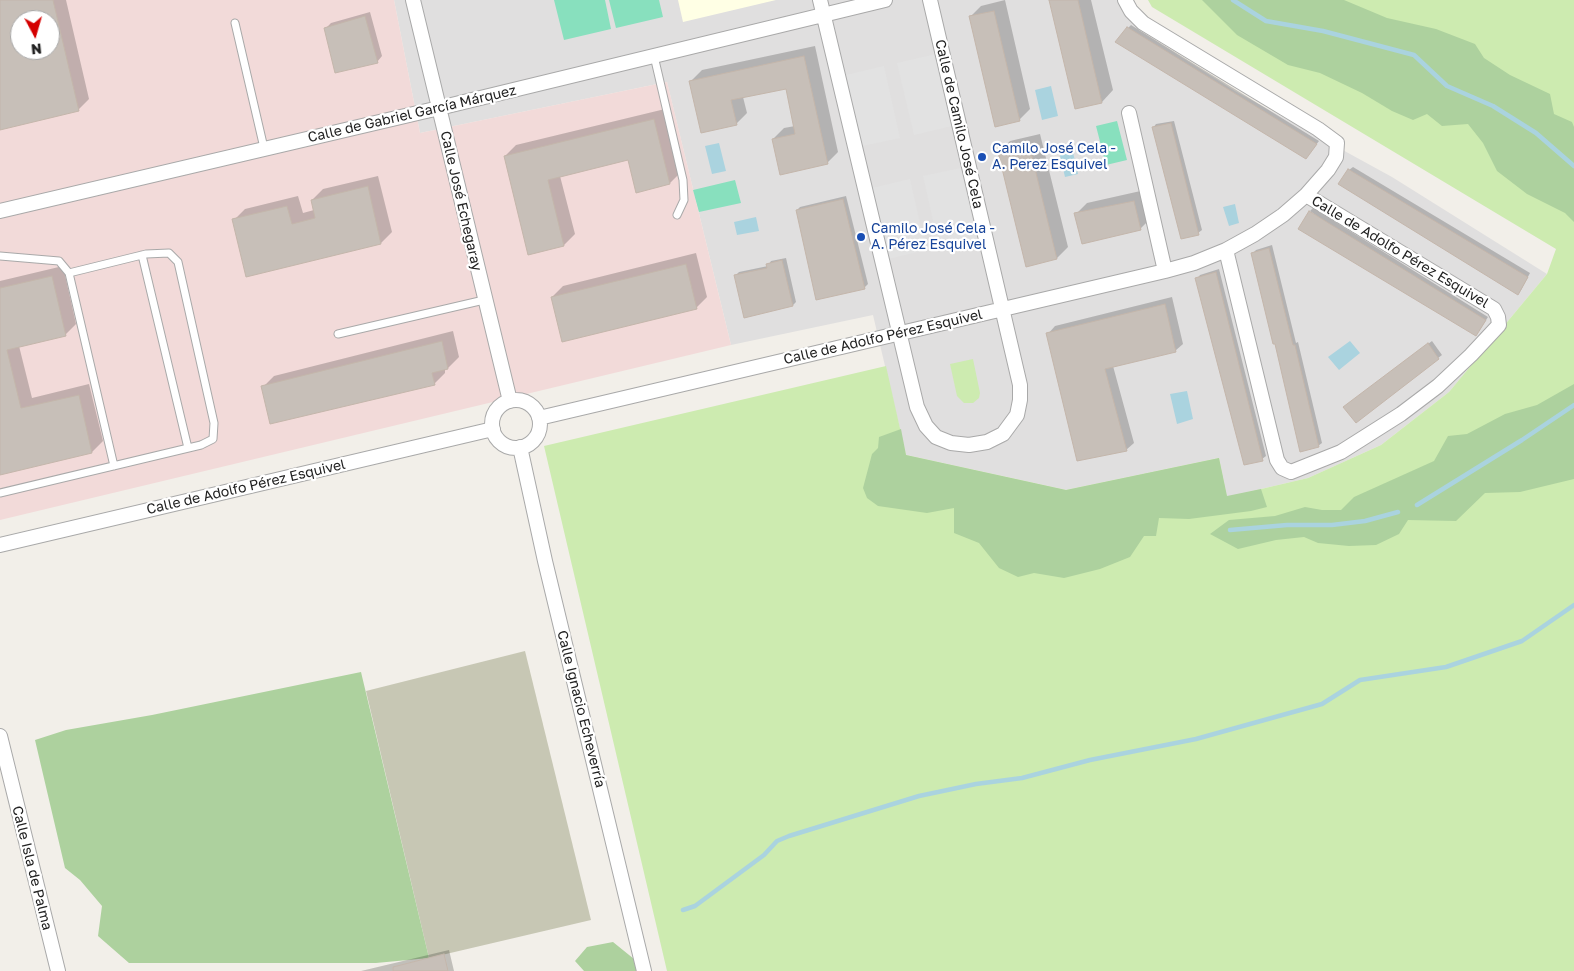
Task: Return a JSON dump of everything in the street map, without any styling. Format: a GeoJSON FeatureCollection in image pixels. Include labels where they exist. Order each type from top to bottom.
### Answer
{"type":"FeatureCollection","features":[{"type":"Feature","properties":{"kind":"street","name":"Calle José Echegaray"},"geometry":{"type":"LineString","coordinates":[[413,0],[484,300],[510,401]]}},
{"type":"Feature","properties":{"kind":"street","name":"Calle de Camilo José Cela"},"geometry":{"type":"LineString","coordinates":[[820,0],[917,407],[926,426],[936,437],[951,443],[969,445],[988,442],[1003,434],[1017,416],[1020,385],[930,0]]}},
{"type":"Feature","properties":{"kind":"street","name":"Calle de Gabriel García Márquez"},"geometry":{"type":"LineString","coordinates":[[0,210],[440,108],[885,0]]}},
{"type":"Feature","properties":{"kind":"street","name":"Calle de Adolfo Pérez Esquivel"},"geometry":{"type":"LineString","coordinates":[[539,418],[1165,271],[1194,263],[1226,250],[1255,234],[1283,215],[1306,195],[1328,170],[1336,157],[1337,143],[1310,124],[1144,24],[1131,12],[1125,0]]}},
{"type":"Feature","properties":{"kind":"street"},"geometry":{"type":"LineString","coordinates":[[1129,113],[1165,271]]}},
{"type":"Feature","properties":{"kind":"street","name":"Calle de Adolfo Pérez Esquivel"},"geometry":{"type":"LineString","coordinates":[[1226,250],[1277,460],[1282,468],[1292,472],[1341,452],[1401,414],[1438,386],[1471,356],[1499,324],[1498,316],[1494,309],[1306,195]]}},
{"type":"Feature","properties":{"kind":"street"},"geometry":{"type":"LineString","coordinates":[[510,401],[525,402],[534,409],[539,418],[536,437],[527,445],[520,447],[505,445],[499,440],[493,429],[492,420],[495,412],[503,404],[510,401]]}},
{"type":"Feature","properties":{"kind":"street","name":"Calle de Adolfo Pérez Esquivel"},"geometry":{"type":"LineString","coordinates":[[0,545],[493,429]]}},
{"type":"Feature","properties":{"kind":"street","name":"Calle Ignacio Echeverría"},"geometry":{"type":"LineString","coordinates":[[520,447],[545,561],[644,971]]}},
{"type":"Feature","properties":{"kind":"street","name":"Calle Isla de Palma"},"geometry":{"type":"LineString","coordinates":[[0,736],[58,971]]}},
{"type":"Feature","properties":{"kind":"lane"},"geometry":{"type":"LineString","coordinates":[[235,23],[264,148]]}},
{"type":"Feature","properties":{"kind":"lane"},"geometry":{"type":"LineString","coordinates":[[654,56],[683,180],[684,200],[677,215]]}},
{"type":"Feature","properties":{"kind":"lane"},"geometry":{"type":"LineString","coordinates":[[0,493],[201,445],[212,439],[214,423],[178,262],[169,253],[142,256],[69,273]]}},
{"type":"Feature","properties":{"kind":"lane"},"geometry":{"type":"LineString","coordinates":[[0,256],[59,261],[69,273],[114,466]]}},
{"type":"Feature","properties":{"kind":"lane"},"geometry":{"type":"LineString","coordinates":[[142,256],[188,448]]}},
{"type":"Feature","properties":{"kind":"lane"},"geometry":{"type":"LineString","coordinates":[[338,334],[484,300]]}},
{"type":"Feature","properties":{"kind":"shaded area"},"geometry":{"type":"Polygon","coordinates":[[[0,0],[394,0],[420,133],[667,82],[731,345],[0,520],[0,0]]]}},
{"type":"Feature","properties":{"kind":"shaded area"},"geometry":{"type":"Polygon","coordinates":[[[394,0],[1134,0],[1139,30],[1235,91],[1392,177],[1547,274],[1449,392],[1381,445],[1308,478],[1227,497],[1219,458],[1066,490],[906,455],[873,315],[731,345],[667,82],[420,133],[394,0]]]}},
{"type":"Feature","properties":{"kind":"shaded area"},"geometry":{"type":"Polygon","coordinates":[[[678,0],[776,0],[683,22],[678,0]]]}},
{"type":"Feature","properties":{"kind":"shaded area"},"geometry":{"type":"Polygon","coordinates":[[[936,54],[952,126],[914,135],[897,63],[936,54]]]}},
{"type":"Feature","properties":{"kind":"shaded area"},"geometry":{"type":"Polygon","coordinates":[[[884,66],[900,138],[862,146],[846,75],[884,66]]]}},
{"type":"Feature","properties":{"kind":"shaded area"},"geometry":{"type":"Polygon","coordinates":[[[961,168],[977,239],[939,248],[923,176],[961,168]]]}},
{"type":"Feature","properties":{"kind":"shaded area"},"geometry":{"type":"Polygon","coordinates":[[[910,179],[926,250],[888,259],[872,188],[910,179]]]}},
{"type":"Feature","properties":{"kind":"shaded area"},"geometry":{"type":"Polygon","coordinates":[[[525,651],[591,920],[429,958],[366,691],[525,651]]]}},
{"type":"Feature","properties":{"kind":"green space"},"geometry":{"type":"Polygon","coordinates":[[[554,0],[605,0],[611,29],[564,40],[554,0]]]}},
{"type":"Feature","properties":{"kind":"green space"},"geometry":{"type":"Polygon","coordinates":[[[609,0],[659,0],[663,17],[616,28],[609,0]]]}},
{"type":"Feature","properties":{"kind":"green space"},"geometry":{"type":"Polygon","coordinates":[[[1148,0],[1574,0],[1574,971],[667,971],[544,446],[886,366],[906,455],[1066,490],[1219,458],[1227,497],[1308,478],[1381,445],[1449,392],[1547,274],[1556,249],[1152,7],[1148,0]]]}},
{"type":"Feature","properties":{"kind":"green space"},"geometry":{"type":"Polygon","coordinates":[[[1202,0],[1344,0],[1387,18],[1436,29],[1475,44],[1484,58],[1510,75],[1550,94],[1554,114],[1572,122],[1574,127],[1574,222],[1565,213],[1527,194],[1497,171],[1483,143],[1468,124],[1442,126],[1427,114],[1413,120],[1320,73],[1288,65],[1237,35],[1202,0]]]}},
{"type":"Feature","properties":{"kind":"green space"},"geometry":{"type":"Polygon","coordinates":[[[1117,121],[1127,160],[1106,165],[1096,126],[1117,121]]]}},
{"type":"Feature","properties":{"kind":"green space"},"geometry":{"type":"Polygon","coordinates":[[[735,180],[741,203],[699,212],[693,190],[735,180]]]}},
{"type":"Feature","properties":{"kind":"green space"},"geometry":{"type":"Polygon","coordinates":[[[973,359],[980,393],[979,398],[973,403],[964,403],[957,396],[950,364],[973,359]]]}},
{"type":"Feature","properties":{"kind":"green space"},"geometry":{"type":"Polygon","coordinates":[[[1574,384],[1574,479],[1520,492],[1485,493],[1456,521],[1408,520],[1399,534],[1376,545],[1349,546],[1318,543],[1304,537],[1276,540],[1238,549],[1210,534],[1229,520],[1275,516],[1305,507],[1322,510],[1341,510],[1354,497],[1434,461],[1448,436],[1467,434],[1505,414],[1537,405],[1574,384]]]}},
{"type":"Feature","properties":{"kind":"green space"},"geometry":{"type":"Polygon","coordinates":[[[901,429],[906,455],[1066,490],[1219,458],[1227,496],[1261,489],[1267,507],[1251,511],[1189,519],[1159,518],[1156,536],[1144,536],[1130,557],[1100,569],[1064,578],[1034,573],[1018,577],[999,568],[979,543],[954,533],[954,508],[927,513],[878,506],[867,498],[863,488],[872,454],[878,448],[879,437],[901,429]]]}},
{"type":"Feature","properties":{"kind":"green space"},"geometry":{"type":"Polygon","coordinates":[[[361,672],[429,958],[376,963],[129,963],[98,936],[102,906],[80,880],[65,868],[35,740],[66,730],[152,715],[361,672]]]}},
{"type":"Feature","properties":{"kind":"green space"},"geometry":{"type":"Polygon","coordinates":[[[613,942],[634,959],[637,971],[584,971],[575,961],[587,947],[613,942]]]}},
{"type":"Feature","properties":{"kind":"water"},"geometry":{"type":"Polygon","coordinates":[[[1051,86],[1058,116],[1042,120],[1035,90],[1051,86]]]}},
{"type":"Feature","properties":{"kind":"water"},"geometry":{"type":"Polygon","coordinates":[[[719,143],[726,171],[712,174],[705,146],[719,143]]]}},
{"type":"Feature","properties":{"kind":"water"},"geometry":{"type":"Polygon","coordinates":[[[1071,144],[1078,174],[1065,177],[1058,147],[1071,144]]]}},
{"type":"Feature","properties":{"kind":"water"},"geometry":{"type":"Polygon","coordinates":[[[1235,204],[1239,223],[1229,226],[1223,207],[1235,204]]]}},
{"type":"Feature","properties":{"kind":"water"},"geometry":{"type":"Polygon","coordinates":[[[756,217],[759,231],[737,235],[734,222],[756,217]]]}},
{"type":"Feature","properties":{"kind":"water"},"geometry":{"type":"Polygon","coordinates":[[[1350,341],[1360,353],[1339,370],[1328,357],[1350,341]]]}},
{"type":"Feature","properties":{"kind":"water"},"geometry":{"type":"Polygon","coordinates":[[[1187,391],[1193,419],[1177,424],[1170,394],[1187,391]]]}},
{"type":"Feature","properties":{"kind":"building"},"geometry":{"type":"Polygon","coordinates":[[[0,0],[53,0],[55,10],[10,10],[10,60],[60,60],[60,30],[79,111],[0,130],[0,0]]]}},
{"type":"Feature","properties":{"kind":"building"},"geometry":{"type":"Polygon","coordinates":[[[1049,0],[1078,0],[1102,103],[1075,109],[1049,0]]]}},
{"type":"Feature","properties":{"kind":"building"},"geometry":{"type":"Polygon","coordinates":[[[994,11],[1020,121],[995,127],[969,16],[994,11]]]}},
{"type":"Feature","properties":{"kind":"building"},"geometry":{"type":"Polygon","coordinates":[[[365,16],[378,63],[335,73],[324,28],[365,16]]]}},
{"type":"Feature","properties":{"kind":"building"},"geometry":{"type":"Polygon","coordinates":[[[1127,27],[1317,144],[1306,159],[1115,42],[1127,27]]]}},
{"type":"Feature","properties":{"kind":"building"},"geometry":{"type":"Polygon","coordinates":[[[804,56],[828,164],[780,175],[772,139],[795,134],[786,89],[731,100],[737,125],[701,133],[689,81],[804,56]]]}},
{"type":"Feature","properties":{"kind":"building"},"geometry":{"type":"Polygon","coordinates":[[[654,119],[670,184],[636,193],[628,160],[548,180],[564,246],[528,255],[504,156],[654,119]]]}},
{"type":"Feature","properties":{"kind":"building"},"geometry":{"type":"Polygon","coordinates":[[[1171,123],[1199,235],[1181,239],[1152,127],[1171,123]]]}},
{"type":"Feature","properties":{"kind":"building"},"geometry":{"type":"Polygon","coordinates":[[[1029,144],[1057,259],[1026,267],[998,152],[1029,144]]]}},
{"type":"Feature","properties":{"kind":"building"},"geometry":{"type":"Polygon","coordinates":[[[1348,169],[1528,277],[1518,295],[1338,184],[1348,169]]]}},
{"type":"Feature","properties":{"kind":"building"},"geometry":{"type":"Polygon","coordinates":[[[368,186],[381,244],[246,277],[232,219],[287,206],[292,224],[315,218],[311,200],[368,186]]]}},
{"type":"Feature","properties":{"kind":"building"},"geometry":{"type":"Polygon","coordinates":[[[843,199],[865,289],[816,300],[796,210],[843,199]]]}},
{"type":"Feature","properties":{"kind":"building"},"geometry":{"type":"Polygon","coordinates":[[[1134,201],[1141,230],[1082,244],[1074,213],[1134,201]]]}},
{"type":"Feature","properties":{"kind":"building"},"geometry":{"type":"Polygon","coordinates":[[[1309,211],[1486,320],[1476,336],[1298,229],[1309,211]]]}},
{"type":"Feature","properties":{"kind":"building"},"geometry":{"type":"Polygon","coordinates":[[[1269,248],[1293,345],[1295,345],[1319,447],[1300,452],[1275,344],[1273,344],[1251,253],[1269,248]]]}},
{"type":"Feature","properties":{"kind":"building"},"geometry":{"type":"Polygon","coordinates":[[[782,260],[793,306],[744,318],[734,275],[767,268],[766,264],[782,260]]]}},
{"type":"Feature","properties":{"kind":"building"},"geometry":{"type":"Polygon","coordinates":[[[686,264],[697,309],[562,342],[551,297],[686,264]]]}},
{"type":"Feature","properties":{"kind":"building"},"geometry":{"type":"Polygon","coordinates":[[[1216,272],[1263,461],[1244,465],[1195,278],[1216,272]]]}},
{"type":"Feature","properties":{"kind":"building"},"geometry":{"type":"Polygon","coordinates":[[[52,276],[66,336],[7,350],[21,408],[79,395],[92,453],[0,475],[0,288],[52,276]]]}},
{"type":"Feature","properties":{"kind":"building"},"geometry":{"type":"Polygon","coordinates":[[[1165,304],[1176,352],[1105,369],[1127,451],[1077,461],[1046,333],[1165,304]]]}},
{"type":"Feature","properties":{"kind":"building"},"geometry":{"type":"Polygon","coordinates":[[[442,341],[448,369],[432,373],[435,385],[270,424],[261,386],[442,341]]]}},
{"type":"Feature","properties":{"kind":"building"},"geometry":{"type":"Polygon","coordinates":[[[1428,343],[1439,359],[1356,423],[1343,407],[1428,343]]]}},
{"type":"Feature","properties":{"kind":"building"},"geometry":{"type":"Polygon","coordinates":[[[444,954],[448,971],[393,971],[393,967],[444,954]]]}},
{"type":"Feature","properties":{"kind":"waterway"},"geometry":{"type":"LineString","coordinates":[[1233,0],[1266,21],[1323,31],[1414,55],[1447,86],[1493,106],[1536,133],[1574,166]]}},
{"type":"Feature","properties":{"kind":"waterway"},"geometry":{"type":"LineString","coordinates":[[1417,505],[1522,440],[1574,405]]}},
{"type":"Feature","properties":{"kind":"waterway"},"geometry":{"type":"LineString","coordinates":[[1230,530],[1287,525],[1332,525],[1365,521],[1398,512]]}},
{"type":"Feature","properties":{"kind":"waterway"},"geometry":{"type":"LineString","coordinates":[[683,910],[695,906],[764,855],[777,841],[789,836],[919,796],[976,784],[1022,778],[1090,760],[1196,739],[1322,704],[1360,680],[1446,667],[1522,641],[1574,605]]}},
{"type":"Feature","properties":{"kind":"place","name":"Camilo José Cela - A. Perez Esquivel"},"geometry":{"type":"Point","coordinates":[982,157]}},
{"type":"Feature","properties":{"kind":"place","name":"Camilo José Cela - A. Pérez Esquivel"},"geometry":{"type":"Point","coordinates":[861,237]}}]}
